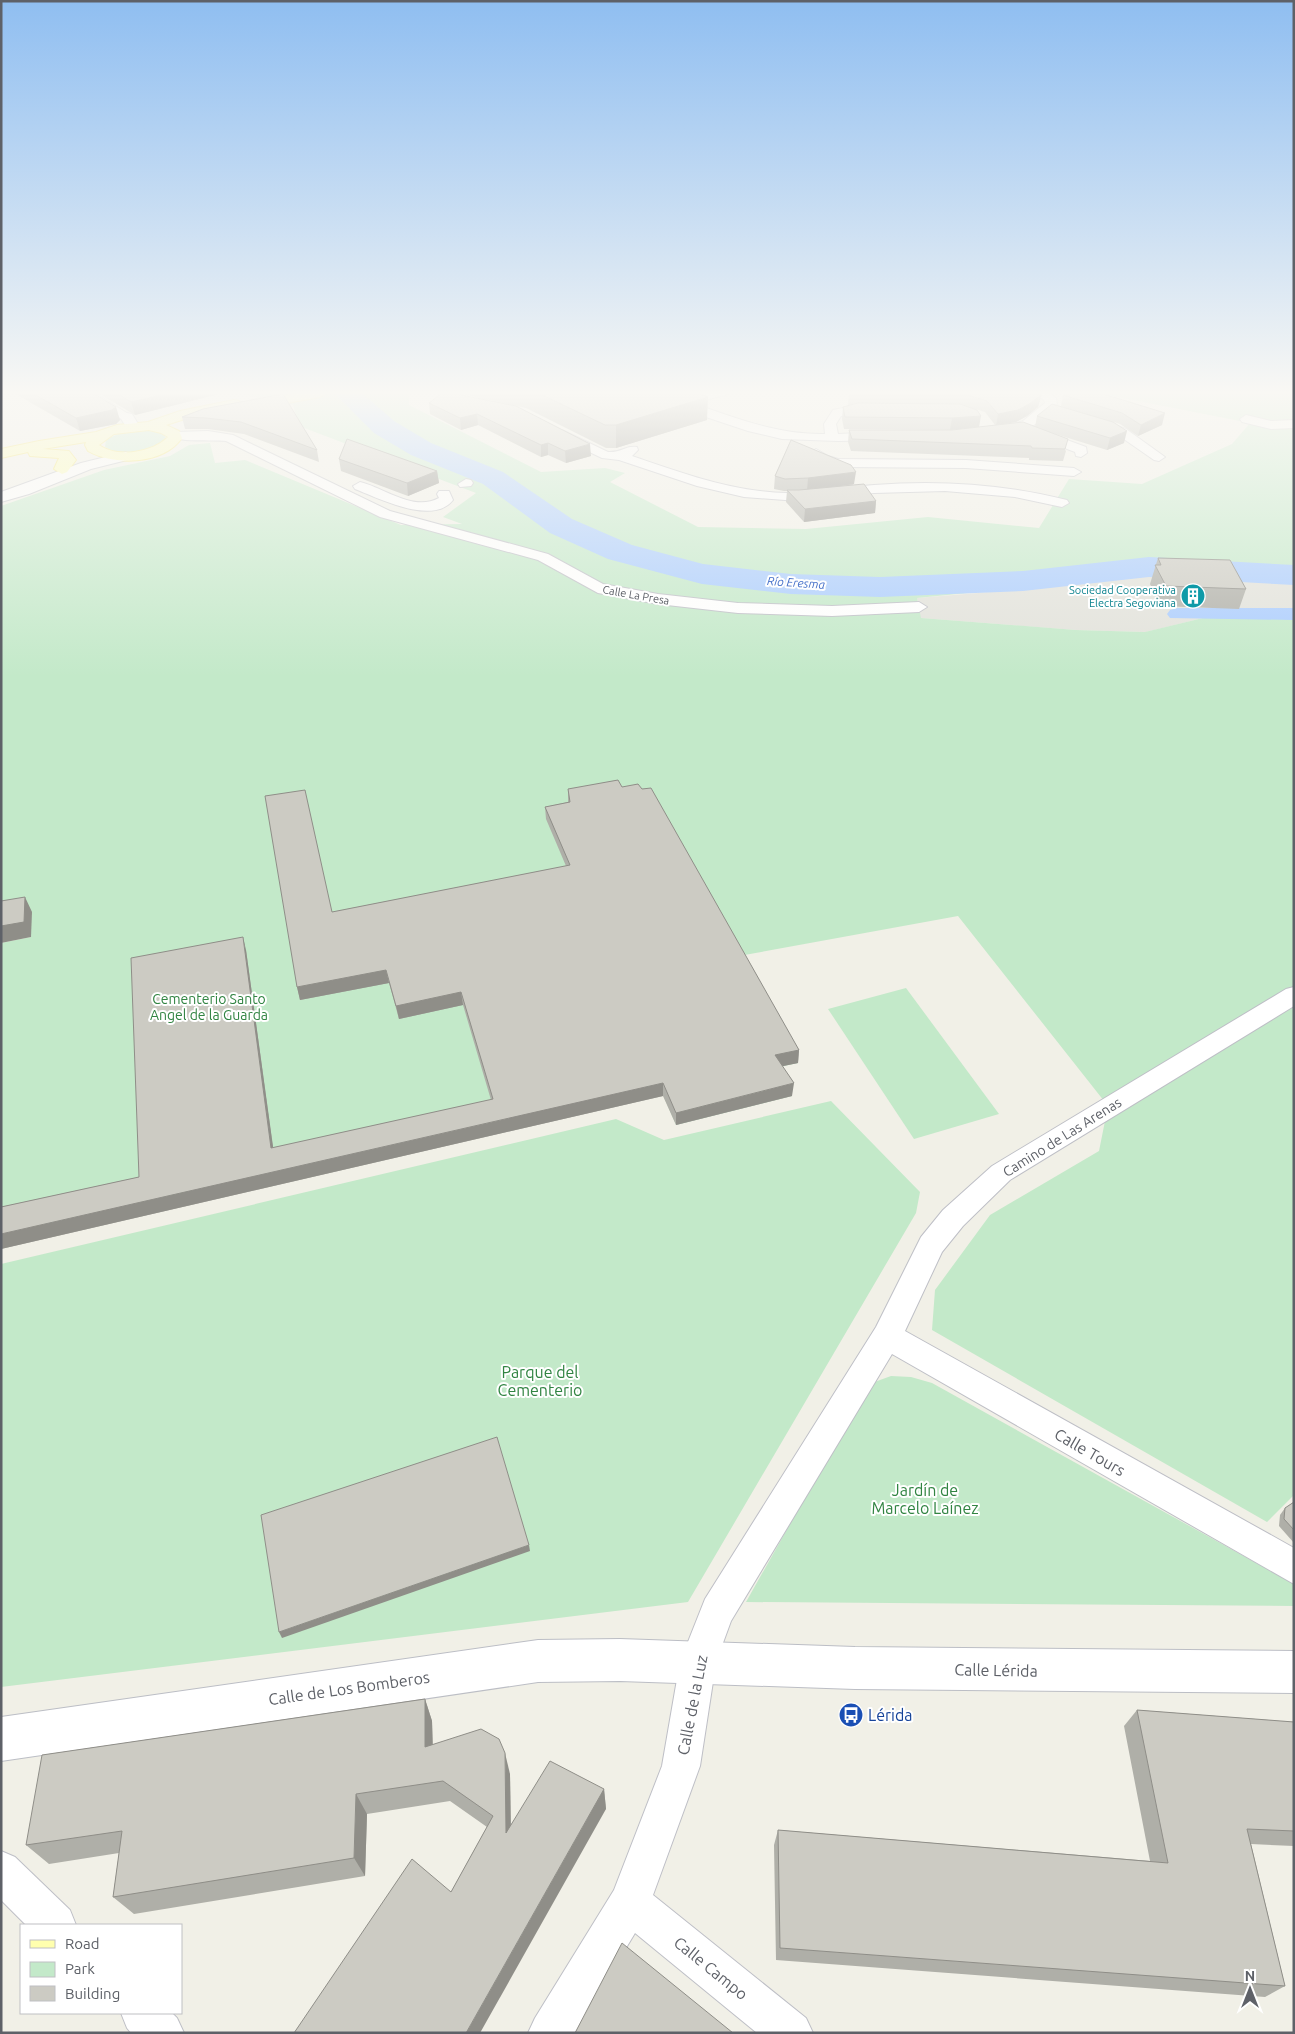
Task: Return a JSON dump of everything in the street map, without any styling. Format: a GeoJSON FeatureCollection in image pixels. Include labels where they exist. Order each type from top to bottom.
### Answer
{"type":"FeatureCollection","features":[{"type":"Feature","properties":{"kind":"street"},"geometry":{"type":"LineString","coordinates":[[2,497],[21,488]]}},
{"type":"Feature","properties":{"kind":"street"},"geometry":{"type":"LineString","coordinates":[[2,497],[31,488]]}},
{"type":"Feature","properties":{"kind":"street","name":"Calle La Presa"},"geometry":{"type":"LineString","coordinates":[[330,488],[386,514],[543,557],[587,584],[604,590],[658,599],[738,608],[832,611],[919,607]]}},
{"type":"Feature","properties":{"kind":"street"},"geometry":{"type":"LineString","coordinates":[[363,488],[414,506],[439,504],[446,500],[444,494]]}},
{"type":"Feature","properties":{"kind":"street"},"geometry":{"type":"LineString","coordinates":[[721,488],[736,492],[788,497],[907,488]]}},
{"type":"Feature","properties":{"kind":"street"},"geometry":{"type":"LineString","coordinates":[[976,488],[1028,494],[1062,503]]}},
{"type":"Feature","properties":{"kind":"street","name":"Camino de Las Arenas"},"geometry":{"type":"LineString","coordinates":[[887,1336],[931,1245],[953,1218],[1001,1174],[1294,995]]}},
{"type":"Feature","properties":{"kind":"street","name":"Calle Tours"},"geometry":{"type":"LineString","coordinates":[[887,1336],[1280,1559]]}},
{"type":"Feature","properties":{"kind":"street","name":"Calle de la Luz"},"geometry":{"type":"LineString","coordinates":[[550,2033],[630,1903],[681,1766],[698,1662],[717,1611],[887,1336]]}},
{"type":"Feature","properties":{"kind":"street","name":"Calle de Los Bomberos"},"geometry":{"type":"LineString","coordinates":[[1,1739],[538,1661],[620,1660],[698,1662]]}},
{"type":"Feature","properties":{"kind":"street","name":"Calle Lérida"},"geometry":{"type":"LineString","coordinates":[[698,1662],[855,1668],[1294,1672]]}},
{"type":"Feature","properties":{"kind":"street"},"geometry":{"type":"LineString","coordinates":[[1,1871],[54,1924]]}},
{"type":"Feature","properties":{"kind":"street","name":"Calle Campo"},"geometry":{"type":"LineString","coordinates":[[630,1903],[792,2033]]}},
{"type":"Feature","properties":{"kind":"street"},"geometry":{"type":"LineString","coordinates":[[143,2014],[162,2033]]}},
{"type":"Feature","properties":{"kind":"shaded area"},"geometry":{"type":"Polygon","coordinates":[[[1220,573],[1294,577],[1294,611],[1207,617],[1146,632],[1076,630],[920,618],[917,598],[1026,589],[1138,574],[1220,573]]]}},
{"type":"Feature","properties":{"kind":"green space","name":"Cementerio Santo Angel de la Guarda"},"geometry":{"type":"Polygon","coordinates":[[[53,488],[312,488],[401,525],[462,524],[443,517],[476,493],[463,488],[622,488],[698,527],[806,529],[928,517],[1039,528],[1064,488],[1294,488],[1294,577],[1220,573],[1138,574],[1138,576],[917,598],[921,618],[1076,630],[1145,632],[1207,617],[1294,611],[1294,1495],[1267,1522],[932,1330],[935,1290],[990,1215],[1099,1151],[1108,1106],[958,916],[739,956],[798,1063],[775,1068],[792,1096],[676,1125],[663,1095],[1,1248],[1,943],[31,937],[1,917],[1,506],[53,488]]]}},
{"type":"Feature","properties":{"kind":"green space"},"geometry":{"type":"Polygon","coordinates":[[[906,988],[999,1114],[914,1139],[828,1009],[906,988]]]}},
{"type":"Feature","properties":{"kind":"green space","name":"Parque del Cementerio"},"geometry":{"type":"Polygon","coordinates":[[[831,1101],[920,1192],[916,1213],[688,1602],[1,1687],[1,1264],[616,1119],[664,1140],[831,1101]]]}},
{"type":"Feature","properties":{"kind":"green space","name":"Jardín de Marcelo Laínez"},"geometry":{"type":"Polygon","coordinates":[[[891,1376],[911,1377],[932,1383],[1294,1584],[1294,1606],[746,1602],[869,1384],[891,1376]]]}},
{"type":"Feature","properties":{"kind":"building"},"geometry":{"type":"Polygon","coordinates":[[[867,488],[876,501],[805,509],[787,490],[867,488]]]}},
{"type":"Feature","properties":{"kind":"building"},"geometry":{"type":"Polygon","coordinates":[[[1158,558],[1230,560],[1246,589],[1166,586],[1155,565],[1161,565],[1158,558]]]}},
{"type":"Feature","properties":{"kind":"building"},"geometry":{"type":"Polygon","coordinates":[[[618,780],[622,787],[638,784],[642,789],[651,788],[799,1050],[775,1055],[794,1083],[676,1113],[663,1083],[1,1234],[1,1207],[139,1177],[131,958],[243,937],[271,1148],[493,1099],[461,992],[396,1006],[386,970],[297,987],[265,796],[305,790],[332,912],[570,865],[545,807],[570,802],[568,789],[618,780]]]}},
{"type":"Feature","properties":{"kind":"building"},"geometry":{"type":"Polygon","coordinates":[[[25,897],[24,922],[1,926],[1,901],[25,897]]]}},
{"type":"Feature","properties":{"kind":"building"},"geometry":{"type":"Polygon","coordinates":[[[497,1437],[529,1545],[279,1632],[261,1515],[497,1437]]]}},
{"type":"Feature","properties":{"kind":"building"},"geometry":{"type":"Polygon","coordinates":[[[1294,1502],[1294,1530],[1284,1519],[1285,1508],[1294,1502]]]}},
{"type":"Feature","properties":{"kind":"building"},"geometry":{"type":"Polygon","coordinates":[[[425,1699],[425,1747],[481,1729],[499,1739],[505,1753],[506,1833],[550,1761],[604,1789],[466,2033],[294,2033],[412,1859],[451,1892],[493,1816],[443,1781],[356,1794],[354,1858],[113,1897],[122,1831],[26,1845],[42,1755],[425,1699]]]}},
{"type":"Feature","properties":{"kind":"building"},"geometry":{"type":"Polygon","coordinates":[[[1137,1710],[1294,1722],[1294,1831],[1247,1829],[1285,1986],[780,1948],[778,1830],[1168,1863],[1137,1710]]]}},
{"type":"Feature","properties":{"kind":"building"},"geometry":{"type":"Polygon","coordinates":[[[622,1943],[733,2033],[575,2033],[622,1943]]]}},
{"type":"Feature","properties":{"kind":"waterway","name":"Río Eresma"},"geometry":{"type":"LineString","coordinates":[[507,488],[561,526],[620,552],[702,574],[791,584],[880,587],[1023,581],[1149,567],[1294,575]]}},
{"type":"Feature","properties":{"kind":"waterway"},"geometry":{"type":"LineString","coordinates":[[1177,614],[1294,614]]}},
{"type":"Feature","properties":{"kind":"place","name":"Sociedad Cooperativa Electra Segoviana"},"geometry":{"type":"Point","coordinates":[1193,596]}},
{"type":"Feature","properties":{"kind":"place","name":"Lérida"},"geometry":{"type":"Point","coordinates":[851,1715]}}]}
